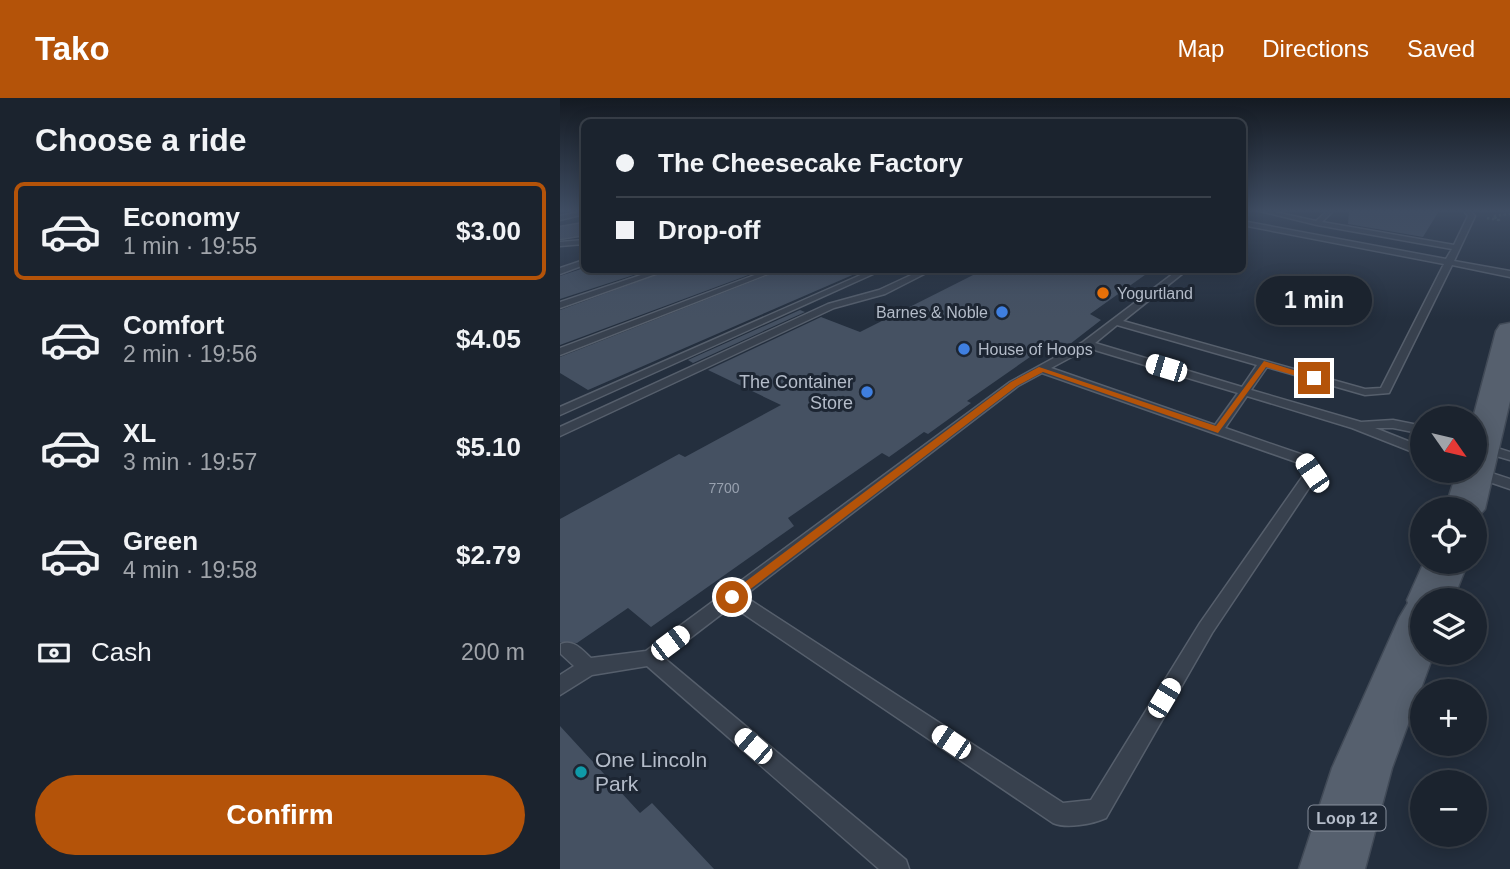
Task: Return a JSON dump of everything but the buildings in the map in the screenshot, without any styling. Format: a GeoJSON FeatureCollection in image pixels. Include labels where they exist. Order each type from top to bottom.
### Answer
{"type":"FeatureCollection","features":[{"type":"Feature","properties":{"kind":"main road"},"geometry":{"type":"LineString","coordinates":[[1488,456],[1510,331]]}},
{"type":"Feature","properties":{"kind":"main road","name":"Loop 12"},"geometry":{"type":"LineString","coordinates":[[1332,869],[1362,768],[1410,650]]}},
{"type":"Feature","properties":{"kind":"lane"},"geometry":{"type":"LineString","coordinates":[[1371,247],[1510,274]]}},
{"type":"Feature","properties":{"kind":"lane"},"geometry":{"type":"LineString","coordinates":[[1116,321],[1365,392],[1385,391],[1451,262],[1457,248],[1451,247]]}},
{"type":"Feature","properties":{"kind":"lane"},"geometry":{"type":"LineString","coordinates":[[560,271],[581,263]]}},
{"type":"Feature","properties":{"kind":"lane"},"geometry":{"type":"LineString","coordinates":[[560,305],[654,273]]}},
{"type":"Feature","properties":{"kind":"lane"},"geometry":{"type":"LineString","coordinates":[[560,352],[766,273]]}},
{"type":"Feature","properties":{"kind":"lane"},"geometry":{"type":"LineString","coordinates":[[560,411],[871,273]]}},
{"type":"Feature","properties":{"kind":"lane"},"geometry":{"type":"LineString","coordinates":[[560,432],[831,306],[882,292],[922,273]]}},
{"type":"Feature","properties":{"kind":"lane"},"geometry":{"type":"LineString","coordinates":[[560,686],[588,667],[650,658],[1014,384],[1087,344],[1179,273]]}},
{"type":"Feature","properties":{"kind":"lane"},"geometry":{"type":"LineString","coordinates":[[1087,344],[1356,425],[1410,447]]}},
{"type":"Feature","properties":{"kind":"lane"},"geometry":{"type":"LineString","coordinates":[[1218,430],[1264,363]]}},
{"type":"Feature","properties":{"kind":"lane"},"geometry":{"type":"LineString","coordinates":[[732,597],[1061,815],[1098,810],[1206,628],[1312,473],[1304,460],[1042,369]]}},
{"type":"Feature","properties":{"kind":"lane"},"geometry":{"type":"LineString","coordinates":[[1356,425],[1393,424],[1410,427]]}},
{"type":"Feature","properties":{"kind":"lane"},"geometry":{"type":"LineString","coordinates":[[568,649],[588,667]]}},
{"type":"Feature","properties":{"kind":"lane"},"geometry":{"type":"LineString","coordinates":[[650,658],[897,869]]}},
{"type":"Feature","properties":{"kind":"place","name":"Yogurtland"},"geometry":{"type":"Point","coordinates":[1103,293]}},
{"type":"Feature","properties":{"kind":"place","name":"Barnes & Noble"},"geometry":{"type":"Point","coordinates":[1002,312]}},
{"type":"Feature","properties":{"kind":"place","name":"House of Hoops"},"geometry":{"type":"Point","coordinates":[964,349]}},
{"type":"Feature","properties":{"kind":"place","name":"The Container Store"},"geometry":{"type":"Point","coordinates":[867,392]}},
{"type":"Feature","properties":{"kind":"place","name":"One Lincoln Park"},"geometry":{"type":"Point","coordinates":[581,772]}},
{"type":"Feature","properties":{"kind":"route"},"geometry":{"type":"LineString","coordinates":[[732,597],[1014,384],[1042,369],[1218,430],[1264,363],[1314,378]]}}]}
